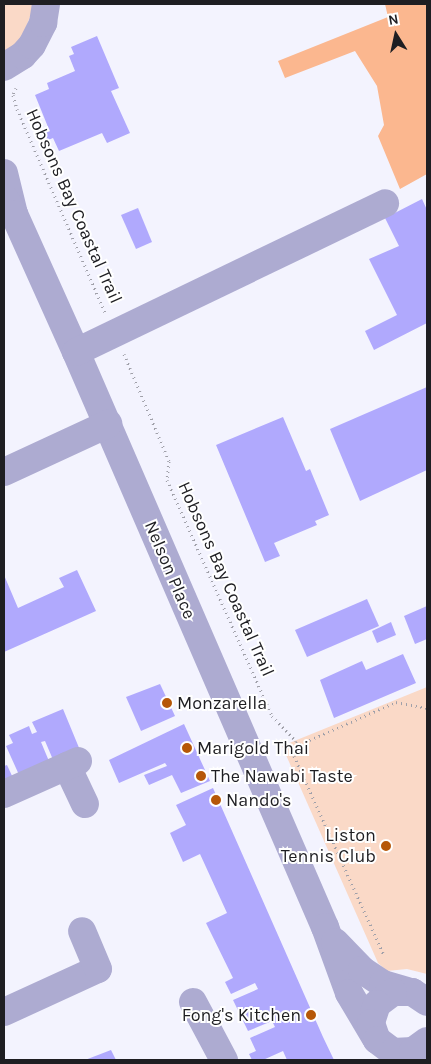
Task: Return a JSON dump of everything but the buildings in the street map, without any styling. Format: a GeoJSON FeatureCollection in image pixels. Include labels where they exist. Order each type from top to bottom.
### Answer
{"type":"FeatureCollection","features":[{"type":"Feature","properties":{"kind":"street"},"geometry":{"type":"LineString","coordinates":[[10,71],[36,39],[46,4]]}},
{"type":"Feature","properties":{"kind":"street","name":"Nelson Place"},"geometry":{"type":"LineString","coordinates":[[4,173],[9,206],[108,424],[325,927],[349,993],[376,1046]]}},
{"type":"Feature","properties":{"kind":"street"},"geometry":{"type":"LineString","coordinates":[[76,352],[116,335],[385,203]]}},
{"type":"Feature","properties":{"kind":"street"},"geometry":{"type":"LineString","coordinates":[[4,472],[108,424]]}},
{"type":"Feature","properties":{"kind":"street"},"geometry":{"type":"LineString","coordinates":[[4,794],[73,764],[85,804]]}},
{"type":"Feature","properties":{"kind":"street","name":"Nelson Place"},"geometry":{"type":"LineString","coordinates":[[325,927],[355,965],[383,984],[417,997]]}},
{"type":"Feature","properties":{"kind":"street"},"geometry":{"type":"LineString","coordinates":[[4,1012],[98,969],[82,931]]}},
{"type":"Feature","properties":{"kind":"street"},"geometry":{"type":"LineString","coordinates":[[417,997],[393,992],[377,1004],[371,1018],[376,1046],[393,1052],[418,1050]]}},
{"type":"Feature","properties":{"kind":"street"},"geometry":{"type":"LineString","coordinates":[[194,1002],[224,1060]]}},
{"type":"Feature","properties":{"kind":"path","name":"Hobsons Bay Coastal Trail"},"geometry":{"type":"LineString","coordinates":[[10,71],[17,109],[169,461],[167,480],[272,716],[296,742],[294,756],[388,963]]}},
{"type":"Feature","properties":{"kind":"path"},"geometry":{"type":"LineString","coordinates":[[296,746],[396,702],[427,708]]}},
{"type":"Feature","properties":{"kind":"shaded area"},"geometry":{"type":"Polygon","coordinates":[[[4,4],[35,4],[21,40],[4,53],[4,4]]]}},
{"type":"Feature","properties":{"kind":"shaded area"},"geometry":{"type":"Polygon","coordinates":[[[385,4],[427,4],[427,174],[400,189],[378,136],[384,125],[377,86],[355,51],[285,78],[278,61],[388,17],[385,4]]]}},
{"type":"Feature","properties":{"kind":"shaded area","name":"Liston Tennis Club"},"geometry":{"type":"Polygon","coordinates":[[[427,687],[427,974],[407,969],[387,971],[378,963],[282,746],[427,687]]]}},
{"type":"Feature","properties":{"kind":"place","name":"Monzarella"},"geometry":{"type":"Point","coordinates":[167,703]}},
{"type":"Feature","properties":{"kind":"place","name":"Marigold Thai"},"geometry":{"type":"Point","coordinates":[187,748]}},
{"type":"Feature","properties":{"kind":"place","name":"The Nawabi Taste"},"geometry":{"type":"Point","coordinates":[201,776]}},
{"type":"Feature","properties":{"kind":"place","name":"Nando's"},"geometry":{"type":"Point","coordinates":[216,800]}},
{"type":"Feature","properties":{"kind":"place","name":"Liston Tennis Club"},"geometry":{"type":"Point","coordinates":[386,846]}},
{"type":"Feature","properties":{"kind":"place","name":"Fong's Kitchen"},"geometry":{"type":"Point","coordinates":[311,1015]}}]}
